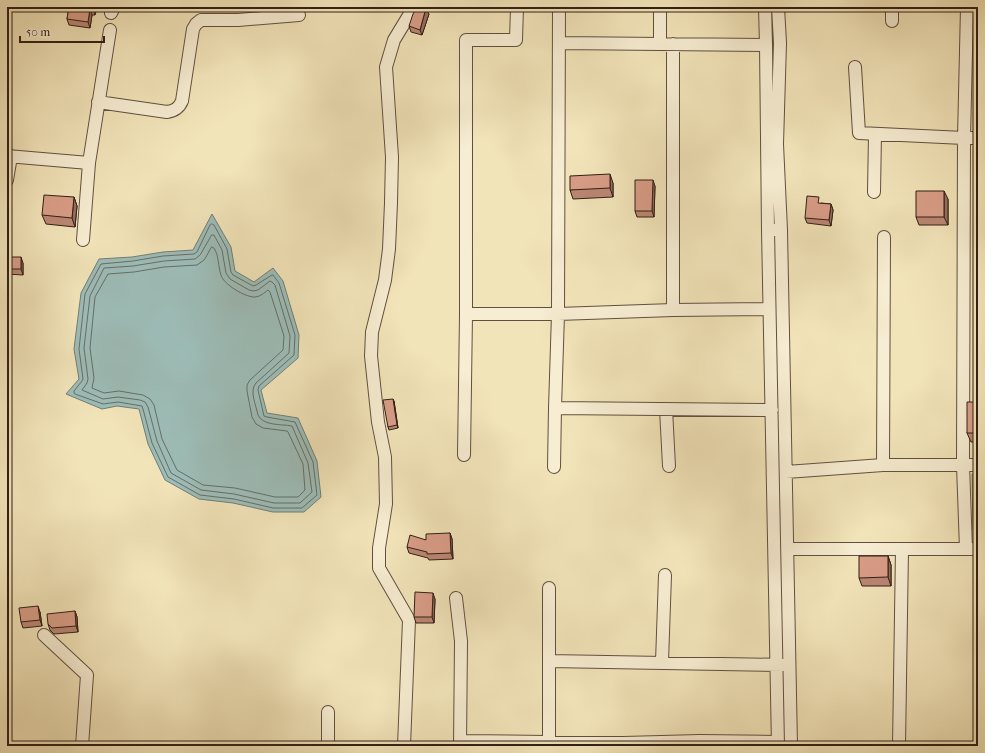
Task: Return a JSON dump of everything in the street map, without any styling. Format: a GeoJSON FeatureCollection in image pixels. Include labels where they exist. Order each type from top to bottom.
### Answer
{"type":"FeatureCollection","features":[{"type":"Feature","properties":{"kind":"street"},"geometry":{"type":"LineString","coordinates":[[404,746],[410,620],[379,568],[379,548],[386,504],[385,457],[378,422],[371,356],[372,332],[384,280],[389,249],[392,157],[386,67],[394,40],[414,7]]}},
{"type":"Feature","properties":{"kind":"street"},"geometry":{"type":"LineString","coordinates":[[464,455],[466,314],[466,40],[516,40],[517,7]]}},
{"type":"Feature","properties":{"kind":"street"},"geometry":{"type":"LineString","coordinates":[[554,467],[558,314],[559,7]]}},
{"type":"Feature","properties":{"kind":"street"},"geometry":{"type":"LineString","coordinates":[[660,7],[660,44]]}},
{"type":"Feature","properties":{"kind":"street"},"geometry":{"type":"LineString","coordinates":[[765,7],[772,144],[781,230],[791,746]]}},
{"type":"Feature","properties":{"kind":"street"},"geometry":{"type":"LineString","coordinates":[[456,598],[461,641],[460,744],[778,744],[768,230],[772,144],[780,43],[778,7]]}},
{"type":"Feature","properties":{"kind":"street"},"geometry":{"type":"LineString","coordinates":[[892,7],[892,21]]}},
{"type":"Feature","properties":{"kind":"street"},"geometry":{"type":"LineString","coordinates":[[788,549],[972,549],[963,465],[964,138],[967,7]]}},
{"type":"Feature","properties":{"kind":"street"},"geometry":{"type":"LineString","coordinates":[[98,102],[167,112],[174,111],[179,107],[182,101],[193,29],[201,20],[238,20],[299,15]]}},
{"type":"Feature","properties":{"kind":"street"},"geometry":{"type":"LineString","coordinates":[[83,240],[89,163],[110,30]]}},
{"type":"Feature","properties":{"kind":"street"},"geometry":{"type":"LineString","coordinates":[[559,43],[766,45]]}},
{"type":"Feature","properties":{"kind":"street"},"geometry":{"type":"LineString","coordinates":[[673,44],[673,310]]}},
{"type":"Feature","properties":{"kind":"street"},"geometry":{"type":"LineString","coordinates":[[855,67],[859,134],[978,138]]}},
{"type":"Feature","properties":{"kind":"street"},"geometry":{"type":"LineString","coordinates":[[874,192],[875,134]]}},
{"type":"Feature","properties":{"kind":"street"},"geometry":{"type":"LineString","coordinates":[[7,180],[9,156],[89,163]]}},
{"type":"Feature","properties":{"kind":"street"},"geometry":{"type":"LineString","coordinates":[[768,230],[781,230]]}},
{"type":"Feature","properties":{"kind":"street"},"geometry":{"type":"LineString","coordinates":[[883,464],[884,237]]}},
{"type":"Feature","properties":{"kind":"street"},"geometry":{"type":"LineString","coordinates":[[466,314],[558,314],[673,310],[769,310]]}},
{"type":"Feature","properties":{"kind":"street"},"geometry":{"type":"LineString","coordinates":[[555,408],[772,410]]}},
{"type":"Feature","properties":{"kind":"street"},"geometry":{"type":"LineString","coordinates":[[666,409],[669,466]]}},
{"type":"Feature","properties":{"kind":"street"},"geometry":{"type":"LineString","coordinates":[[786,472],[883,464],[978,465]]}},
{"type":"Feature","properties":{"kind":"street"},"geometry":{"type":"LineString","coordinates":[[899,746],[902,550]]}},
{"type":"Feature","properties":{"kind":"street"},"geometry":{"type":"LineString","coordinates":[[662,662],[665,575]]}},
{"type":"Feature","properties":{"kind":"street"},"geometry":{"type":"LineString","coordinates":[[543,743],[549,660],[549,588]]}},
{"type":"Feature","properties":{"kind":"street"},"geometry":{"type":"LineString","coordinates":[[44,635],[87,675],[82,746]]}},
{"type":"Feature","properties":{"kind":"street"},"geometry":{"type":"LineString","coordinates":[[549,660],[790,665]]}},
{"type":"Feature","properties":{"kind":"street"},"geometry":{"type":"LineString","coordinates":[[328,712],[328,746]]}},
{"type":"Feature","properties":{"kind":"green space"},"geometry":{"type":"Polygon","coordinates":[[[972,474],[978,474],[978,530],[973,530],[972,474]]]}},
{"type":"Feature","properties":{"kind":"water"},"geometry":{"type":"Polygon","coordinates":[[[212,214],[231,247],[235,271],[254,282],[273,268],[283,281],[299,335],[298,358],[261,390],[267,413],[298,418],[317,461],[321,497],[304,512],[273,512],[233,503],[199,499],[165,480],[148,444],[139,409],[117,406],[102,409],[66,394],[79,379],[74,349],[81,293],[99,259],[193,250],[212,214]]]}},
{"type":"Feature","properties":{"kind":"building"},"geometry":{"type":"Polygon","coordinates":[[[69,7],[94,7],[93,9],[90,9],[88,22],[67,19],[69,7]]]}},
{"type":"Feature","properties":{"kind":"building"},"geometry":{"type":"Polygon","coordinates":[[[417,7],[426,8],[420,30],[409,26],[417,7]]]}},
{"type":"Feature","properties":{"kind":"building"},"geometry":{"type":"Polygon","coordinates":[[[610,174],[610,188],[570,190],[570,176],[610,174]]]}},
{"type":"Feature","properties":{"kind":"building"},"geometry":{"type":"Polygon","coordinates":[[[635,180],[653,180],[652,211],[635,211],[635,180]]]}},
{"type":"Feature","properties":{"kind":"building"},"geometry":{"type":"Polygon","coordinates":[[[916,191],[944,191],[944,217],[916,217],[916,191]]]}},
{"type":"Feature","properties":{"kind":"building"},"geometry":{"type":"Polygon","coordinates":[[[44,195],[74,197],[72,218],[42,215],[44,195]]]}},
{"type":"Feature","properties":{"kind":"building"},"geometry":{"type":"Polygon","coordinates":[[[807,196],[819,197],[818,203],[831,204],[829,220],[805,218],[807,196]]]}},
{"type":"Feature","properties":{"kind":"building"},"geometry":{"type":"Polygon","coordinates":[[[7,257],[21,257],[21,269],[7,269],[7,257]]]}},
{"type":"Feature","properties":{"kind":"building"},"geometry":{"type":"Polygon","coordinates":[[[393,399],[397,425],[388,427],[383,400],[393,399]]]}},
{"type":"Feature","properties":{"kind":"building"},"geometry":{"type":"Polygon","coordinates":[[[967,402],[978,402],[978,433],[967,433],[967,402]]]}},
{"type":"Feature","properties":{"kind":"building"},"geometry":{"type":"Polygon","coordinates":[[[450,533],[451,553],[427,554],[427,552],[407,547],[410,535],[426,540],[426,534],[450,533]]]}},
{"type":"Feature","properties":{"kind":"building"},"geometry":{"type":"Polygon","coordinates":[[[859,556],[888,556],[888,577],[859,578],[859,556]]]}},
{"type":"Feature","properties":{"kind":"building"},"geometry":{"type":"Polygon","coordinates":[[[415,592],[433,593],[432,617],[414,617],[415,592]]]}},
{"type":"Feature","properties":{"kind":"building"},"geometry":{"type":"Polygon","coordinates":[[[38,606],[40,620],[21,622],[19,608],[38,606]]]}},
{"type":"Feature","properties":{"kind":"building"},"geometry":{"type":"Polygon","coordinates":[[[75,611],[76,626],[52,628],[48,624],[47,614],[75,611]]]}},
{"type":"Feature","properties":{"kind":"building"},"geometry":{"type":"Polygon","coordinates":[[[769,744],[770,746],[744,746],[769,744]]]}}]}
